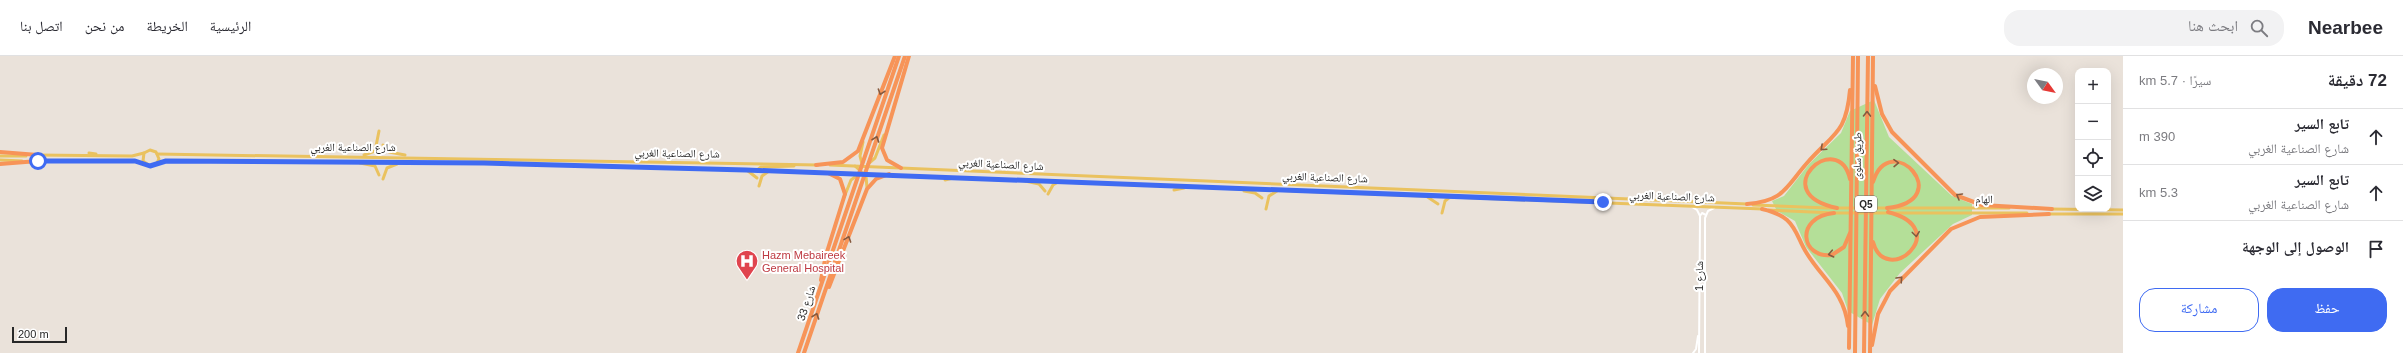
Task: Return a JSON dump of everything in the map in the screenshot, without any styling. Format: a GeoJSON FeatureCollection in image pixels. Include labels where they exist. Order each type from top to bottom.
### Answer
{"type":"FeatureCollection","features":[{"type":"Feature","properties":{"kind":"highway"},"geometry":{"type":"LineString","coordinates":[[816,165],[841,162],[850,158],[859,149],[895,56]]}},
{"type":"Feature","properties":{"kind":"highway","name":"شارع 33"},"geometry":{"type":"LineString","coordinates":[[798,353],[899,56]]}},
{"type":"Feature","properties":{"kind":"highway","name":"شارع 33"},"geometry":{"type":"LineString","coordinates":[[804,353],[905,56]]}},
{"type":"Feature","properties":{"kind":"highway"},"geometry":{"type":"LineString","coordinates":[[901,168],[890,162],[884,156],[882,148],[885,133],[909,56]]}},
{"type":"Feature","properties":{"kind":"highway"},"geometry":{"type":"LineString","coordinates":[[1849,351],[1852,225],[1853,56]]}},
{"type":"Feature","properties":{"kind":"highway","name":"طريق سلوى"},"geometry":{"type":"LineString","coordinates":[[1855,353],[1858,56]]}},
{"type":"Feature","properties":{"kind":"highway","name":"طريق سلوى"},"geometry":{"type":"LineString","coordinates":[[1864,353],[1868,56]]}},
{"type":"Feature","properties":{"kind":"highway"},"geometry":{"type":"LineString","coordinates":[[1871,353],[1873,56]]}},
{"type":"Feature","properties":{"kind":"highway"},"geometry":{"type":"LineString","coordinates":[[1747,204],[1766,202],[1780,196],[1811,158],[1838,134],[1848,113],[1853,62]]}},
{"type":"Feature","properties":{"kind":"highway"},"geometry":{"type":"LineString","coordinates":[[1873,69],[1878,102],[1888,126],[1897,138],[1949,190],[1965,200],[1982,205],[2052,209]]}},
{"type":"Feature","properties":{"kind":"highway"},"geometry":{"type":"LineString","coordinates":[[0,152],[38,155]]}},
{"type":"Feature","properties":{"kind":"highway"},"geometry":{"type":"LineString","coordinates":[[0,164],[38,161]]}},
{"type":"Feature","properties":{"kind":"highway"},"geometry":{"type":"LineString","coordinates":[[1837,208],[1824,205],[1812,198],[1806,186],[1809,171],[1819,162],[1836,161],[1846,169],[1852,185]]}},
{"type":"Feature","properties":{"kind":"highway"},"geometry":{"type":"LineString","coordinates":[[1872,188],[1878,171],[1887,164],[1903,163],[1915,172],[1918,187],[1913,199],[1903,206],[1887,210]]}},
{"type":"Feature","properties":{"kind":"highway"},"geometry":{"type":"LineString","coordinates":[[821,287],[826,255],[844,198],[845,189],[842,180],[836,175],[828,173]]}},
{"type":"Feature","properties":{"kind":"highway"},"geometry":{"type":"LineString","coordinates":[[822,300],[845,249],[866,192],[876,179],[889,174]]}},
{"type":"Feature","properties":{"kind":"highway"},"geometry":{"type":"LineString","coordinates":[[1762,209],[1776,213],[1788,221],[1806,253],[1838,292],[1847,322],[1849,351]]}},
{"type":"Feature","properties":{"kind":"highway"},"geometry":{"type":"LineString","coordinates":[[1872,236],[1876,250],[1888,259],[1904,257],[1914,248],[1917,235],[1912,224],[1901,216],[1887,210]]}},
{"type":"Feature","properties":{"kind":"highway"},"geometry":{"type":"LineString","coordinates":[[1834,212],[1817,216],[1808,228],[1808,242],[1815,252],[1825,255],[1838,252],[1848,240],[1852,225]]}},
{"type":"Feature","properties":{"kind":"highway"},"geometry":{"type":"LineString","coordinates":[[1871,353],[1876,321],[1890,291],[1951,229],[1980,216],[2049,214]]}},
{"type":"Feature","properties":{"kind":"main road"},"geometry":{"type":"LineString","coordinates":[[361,156],[375,151],[379,131]]}},
{"type":"Feature","properties":{"kind":"main road"},"geometry":{"type":"LineString","coordinates":[[867,131],[860,156],[870,174]]}},
{"type":"Feature","properties":{"kind":"main road"},"geometry":{"type":"LineString","coordinates":[[862,174],[875,158],[885,133]]}},
{"type":"Feature","properties":{"kind":"main road"},"geometry":{"type":"LineString","coordinates":[[383,145],[390,153],[410,157]]}},
{"type":"Feature","properties":{"kind":"main road"},"geometry":{"type":"LineString","coordinates":[[0,156],[135,156],[150,150],[158,154],[157,163],[150,166],[135,161],[0,160]]}},
{"type":"Feature","properties":{"kind":"main road"},"geometry":{"type":"LineString","coordinates":[[89,153],[106,156]]}},
{"type":"Feature","properties":{"kind":"main road"},"geometry":{"type":"LineString","coordinates":[[144,153],[144,163]]}},
{"type":"Feature","properties":{"kind":"main road","name":"شارع الصناعية الغربي"},"geometry":{"type":"LineString","coordinates":[[158,154],[410,157],[759,167],[789,167],[798,164],[1844,208]]}},
{"type":"Feature","properties":{"kind":"main road","name":"شارع الصناعية الغربي"},"geometry":{"type":"LineString","coordinates":[[157,163],[166,161],[354,161],[746,170],[759,167],[771,171],[959,176],[1019,180],[1450,196],[1844,213]]}},
{"type":"Feature","properties":{"kind":"main road"},"geometry":{"type":"LineString","coordinates":[[354,161],[375,166],[379,176]]}},
{"type":"Feature","properties":{"kind":"main road"},"geometry":{"type":"LineString","coordinates":[[384,179],[389,166],[404,162]]}},
{"type":"Feature","properties":{"kind":"main road"},"geometry":{"type":"LineString","coordinates":[[855,166],[862,174],[866,176],[868,181],[866,192]]}},
{"type":"Feature","properties":{"kind":"main road"},"geometry":{"type":"LineString","coordinates":[[855,173],[859,169],[867,167]]}},
{"type":"Feature","properties":{"kind":"main road"},"geometry":{"type":"LineString","coordinates":[[746,170],[757,178]]}},
{"type":"Feature","properties":{"kind":"main road"},"geometry":{"type":"LineString","coordinates":[[759,186],[762,176],[771,171]]}},
{"type":"Feature","properties":{"kind":"main road"},"geometry":{"type":"LineString","coordinates":[[844,198],[851,180],[856,174],[862,174]]}},
{"type":"Feature","properties":{"kind":"main road"},"geometry":{"type":"LineString","coordinates":[[945,180],[959,176]]}},
{"type":"Feature","properties":{"kind":"main road"},"geometry":{"type":"LineString","coordinates":[[1019,180],[1039,184],[1045,191]]}},
{"type":"Feature","properties":{"kind":"main road"},"geometry":{"type":"LineString","coordinates":[[1048,194],[1053,185],[1061,181]]}},
{"type":"Feature","properties":{"kind":"main road"},"geometry":{"type":"LineString","coordinates":[[1174,190],[1188,186]]}},
{"type":"Feature","properties":{"kind":"main road"},"geometry":{"type":"LineString","coordinates":[[1236,188],[1255,192],[1262,198]]}},
{"type":"Feature","properties":{"kind":"main road"},"geometry":{"type":"LineString","coordinates":[[1266,209],[1269,196],[1278,190]]}},
{"type":"Feature","properties":{"kind":"main road"},"geometry":{"type":"LineString","coordinates":[[1424,196],[1438,204]]}},
{"type":"Feature","properties":{"kind":"main road"},"geometry":{"type":"LineString","coordinates":[[1442,212],[1445,201],[1450,196]]}},
{"type":"Feature","properties":{"kind":"main road","name":"الهام"},"geometry":{"type":"LineString","coordinates":[[1844,208],[2049,214],[2123,214]]}},
{"type":"Feature","properties":{"kind":"main road","name":"الهام"},"geometry":{"type":"LineString","coordinates":[[1844,213],[1877,212],[1887,210],[2123,210]]}},
{"type":"Feature","properties":{"kind":"street"},"geometry":{"type":"LineString","coordinates":[[1687,206],[1697,210],[1700,216],[1703,213],[1706,215],[1708,211],[1717,207]]}},
{"type":"Feature","properties":{"kind":"street","name":"شارع 1"},"geometry":{"type":"LineString","coordinates":[[1705,353],[1706,215]]}},
{"type":"Feature","properties":{"kind":"street","name":"شارع 1"},"geometry":{"type":"LineString","coordinates":[[1699,353],[1700,216]]}},
{"type":"Feature","properties":{"kind":"street"},"geometry":{"type":"LineString","coordinates":[[1693,353],[1696,349],[1699,329]]}},
{"type":"Feature","properties":{"kind":"green space"},"geometry":{"type":"Polygon","coordinates":[[[1874,100],[1889,137],[1952,196],[1972,204],[1972,215],[1953,224],[1900,273],[1880,299],[1872,325],[1848,311],[1842,293],[1806,247],[1795,221],[1777,211],[1772,201],[1784,196],[1809,164],[1841,133],[1850,111],[1874,100]]]}},
{"type":"Feature","properties":{"kind":"place","name":"Hazm Mebaireek General Hospital"},"geometry":{"type":"Point","coordinates":[747,280]}},
{"type":"Feature","properties":{"kind":"route"},"geometry":{"type":"LineString","coordinates":[[38,161],[135,161],[142,162],[147,166],[152,166],[166,161],[354,161],[583,165],[959,176],[1019,180],[1266,190],[1603,202]]}}]}
